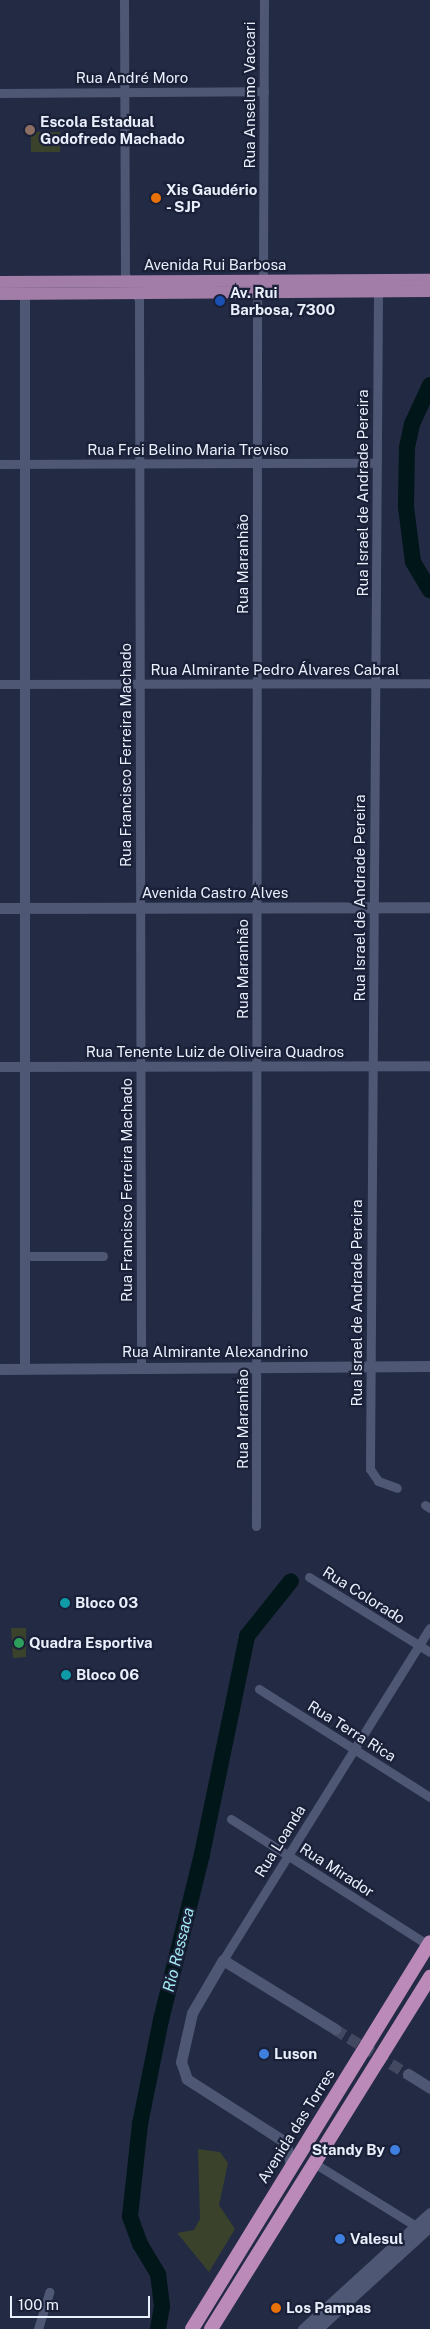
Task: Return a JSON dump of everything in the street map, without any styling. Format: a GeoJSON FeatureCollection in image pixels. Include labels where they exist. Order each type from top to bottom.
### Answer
{"type":"FeatureCollection","features":[{"type":"Feature","properties":{"kind":"highway","name":"Avenida das Torres"},"geometry":{"type":"LineString","coordinates":[[192,2329],[291,2164],[429,1944]]}},
{"type":"Feature","properties":{"kind":"highway"},"geometry":{"type":"LineString","coordinates":[[211,2329],[430,1976]]}},
{"type":"Feature","properties":{"kind":"main road","name":"Avenida Rui Barbosa"},"geometry":{"type":"LineString","coordinates":[[0,282],[430,280]]}},
{"type":"Feature","properties":{"kind":"main road","name":"Avenida Rui Barbosa"},"geometry":{"type":"LineString","coordinates":[[0,294],[430,292]]}},
{"type":"Feature","properties":{"kind":"main road","name":"Avenida Castro Alves"},"geometry":{"type":"LineString","coordinates":[[0,908],[430,908]]}},
{"type":"Feature","properties":{"kind":"main road","name":"Rua Almirante Alexandrino"},"geometry":{"type":"LineString","coordinates":[[0,1369],[430,1366]]}},
{"type":"Feature","properties":{"kind":"main road"},"geometry":{"type":"LineString","coordinates":[[223,1960],[334,2029]]}},
{"type":"Feature","properties":{"kind":"main road","name":"Rua Loanda"},"geometry":{"type":"LineString","coordinates":[[223,1960],[192,2013],[181,2062],[187,2079],[285,2142],[291,2164]]}},
{"type":"Feature","properties":{"kind":"main road"},"geometry":{"type":"LineString","coordinates":[[408,2074],[430,2088]]}},
{"type":"Feature","properties":{"kind":"main road"},"geometry":{"type":"LineString","coordinates":[[304,2329],[430,2213]]}},
{"type":"Feature","properties":{"kind":"main road"},"geometry":{"type":"LineString","coordinates":[[318,2329],[430,2226]]}},
{"type":"Feature","properties":{"kind":"street"},"geometry":{"type":"LineString","coordinates":[[124,0],[126,282],[138,293]]}},
{"type":"Feature","properties":{"kind":"street","name":"Rua Anselmo Vaccari"},"geometry":{"type":"LineString","coordinates":[[263,281],[264,0]]}},
{"type":"Feature","properties":{"kind":"street","name":"Rua André Moro"},"geometry":{"type":"LineString","coordinates":[[0,92],[264,91]]}},
{"type":"Feature","properties":{"kind":"street"},"geometry":{"type":"LineString","coordinates":[[257,292],[263,281]]}},
{"type":"Feature","properties":{"kind":"street","name":"Rua Maranhão"},"geometry":{"type":"LineString","coordinates":[[256,1526],[257,292]]}},
{"type":"Feature","properties":{"kind":"street","name":"Rua Israel de Andrade Pereira"},"geometry":{"type":"LineString","coordinates":[[378,292],[370,1469],[378,1482],[397,1488]]}},
{"type":"Feature","properties":{"kind":"street","name":"Rua Francisco Ferreira Machado"},"geometry":{"type":"LineString","coordinates":[[138,293],[142,1368]]}},
{"type":"Feature","properties":{"kind":"street"},"geometry":{"type":"LineString","coordinates":[[25,294],[25,1369]]}},
{"type":"Feature","properties":{"kind":"street","name":"Rua Frei Belino Maria Treviso"},"geometry":{"type":"LineString","coordinates":[[0,464],[377,463]]}},
{"type":"Feature","properties":{"kind":"street","name":"Rua Almirante Pedro Álvares Cabral"},"geometry":{"type":"LineString","coordinates":[[0,684],[430,683]]}},
{"type":"Feature","properties":{"kind":"street","name":"Rua Tenente Luiz de Oliveira Quadros"},"geometry":{"type":"LineString","coordinates":[[0,1067],[430,1066]]}},
{"type":"Feature","properties":{"kind":"street"},"geometry":{"type":"LineString","coordinates":[[25,1256],[103,1256]]}},
{"type":"Feature","properties":{"kind":"street","name":"Rua Colorado"},"geometry":{"type":"LineString","coordinates":[[310,1577],[430,1652]]}},
{"type":"Feature","properties":{"kind":"street","name":"Rua Loanda"},"geometry":{"type":"LineString","coordinates":[[223,1960],[430,1628]]}},
{"type":"Feature","properties":{"kind":"street","name":"Rua Terra Rica"},"geometry":{"type":"LineString","coordinates":[[259,1689],[430,1797]]}},
{"type":"Feature","properties":{"kind":"street","name":"Rua Mirador"},"geometry":{"type":"LineString","coordinates":[[231,1819],[429,1944]]}},
{"type":"Feature","properties":{"kind":"street"},"geometry":{"type":"LineString","coordinates":[[314,2163],[416,2226]]}},
{"type":"Feature","properties":{"kind":"street"},"geometry":{"type":"LineString","coordinates":[[38,2329],[49,2292]]}},
{"type":"Feature","properties":{"kind":"green space"},"geometry":{"type":"Polygon","coordinates":[[[31,132],[60,132],[60,152],[31,152],[31,132]]]}},
{"type":"Feature","properties":{"kind":"green space","name":"Quadra Esportiva"},"geometry":{"type":"Polygon","coordinates":[[[11,1628],[26,1628],[26,1657],[13,1658],[11,1628]]]}},
{"type":"Feature","properties":{"kind":"green space"},"geometry":{"type":"Polygon","coordinates":[[[198,2149],[220,2152],[228,2163],[219,2205],[235,2229],[209,2272],[177,2233],[194,2230],[200,2219],[198,2149]]]}},
{"type":"Feature","properties":{"kind":"waterway","name":"Rio Ressaca"},"geometry":{"type":"LineString","coordinates":[[430,385],[412,424],[407,447],[406,507],[413,562],[430,590]]}},
{"type":"Feature","properties":{"kind":"waterway","name":"Rio Ressaca"},"geometry":{"type":"LineString","coordinates":[[158,2329],[162,2306],[158,2274],[140,2244],[130,2216],[140,2124],[161,2020],[202,1854],[247,1636],[291,1581]]}},
{"type":"Feature","properties":{"kind":"tunnel"},"geometry":{"type":"LineString","coordinates":[[335,2029],[408,2074]]}},
{"type":"Feature","properties":{"kind":"place","name":"Escola Estadual Godofredo Machado"},"geometry":{"type":"Point","coordinates":[30,130]}},
{"type":"Feature","properties":{"kind":"place","name":"Xis Gaudério - SJP"},"geometry":{"type":"Point","coordinates":[156,198]}},
{"type":"Feature","properties":{"kind":"place","name":"Av. Rui Barbosa, 7300"},"geometry":{"type":"Point","coordinates":[220,301]}},
{"type":"Feature","properties":{"kind":"place","name":"Bloco 03"},"geometry":{"type":"Point","coordinates":[65,1603]}},
{"type":"Feature","properties":{"kind":"place","name":"Quadra Esportiva"},"geometry":{"type":"Point","coordinates":[19,1643]}},
{"type":"Feature","properties":{"kind":"place","name":"Bloco 06"},"geometry":{"type":"Point","coordinates":[66,1675]}},
{"type":"Feature","properties":{"kind":"place","name":"Luson"},"geometry":{"type":"Point","coordinates":[264,2054]}},
{"type":"Feature","properties":{"kind":"place","name":"Standy By"},"geometry":{"type":"Point","coordinates":[395,2150]}},
{"type":"Feature","properties":{"kind":"place","name":"Valesul"},"geometry":{"type":"Point","coordinates":[340,2239]}},
{"type":"Feature","properties":{"kind":"place","name":"Los Pampas"},"geometry":{"type":"Point","coordinates":[276,2308]}}]}
